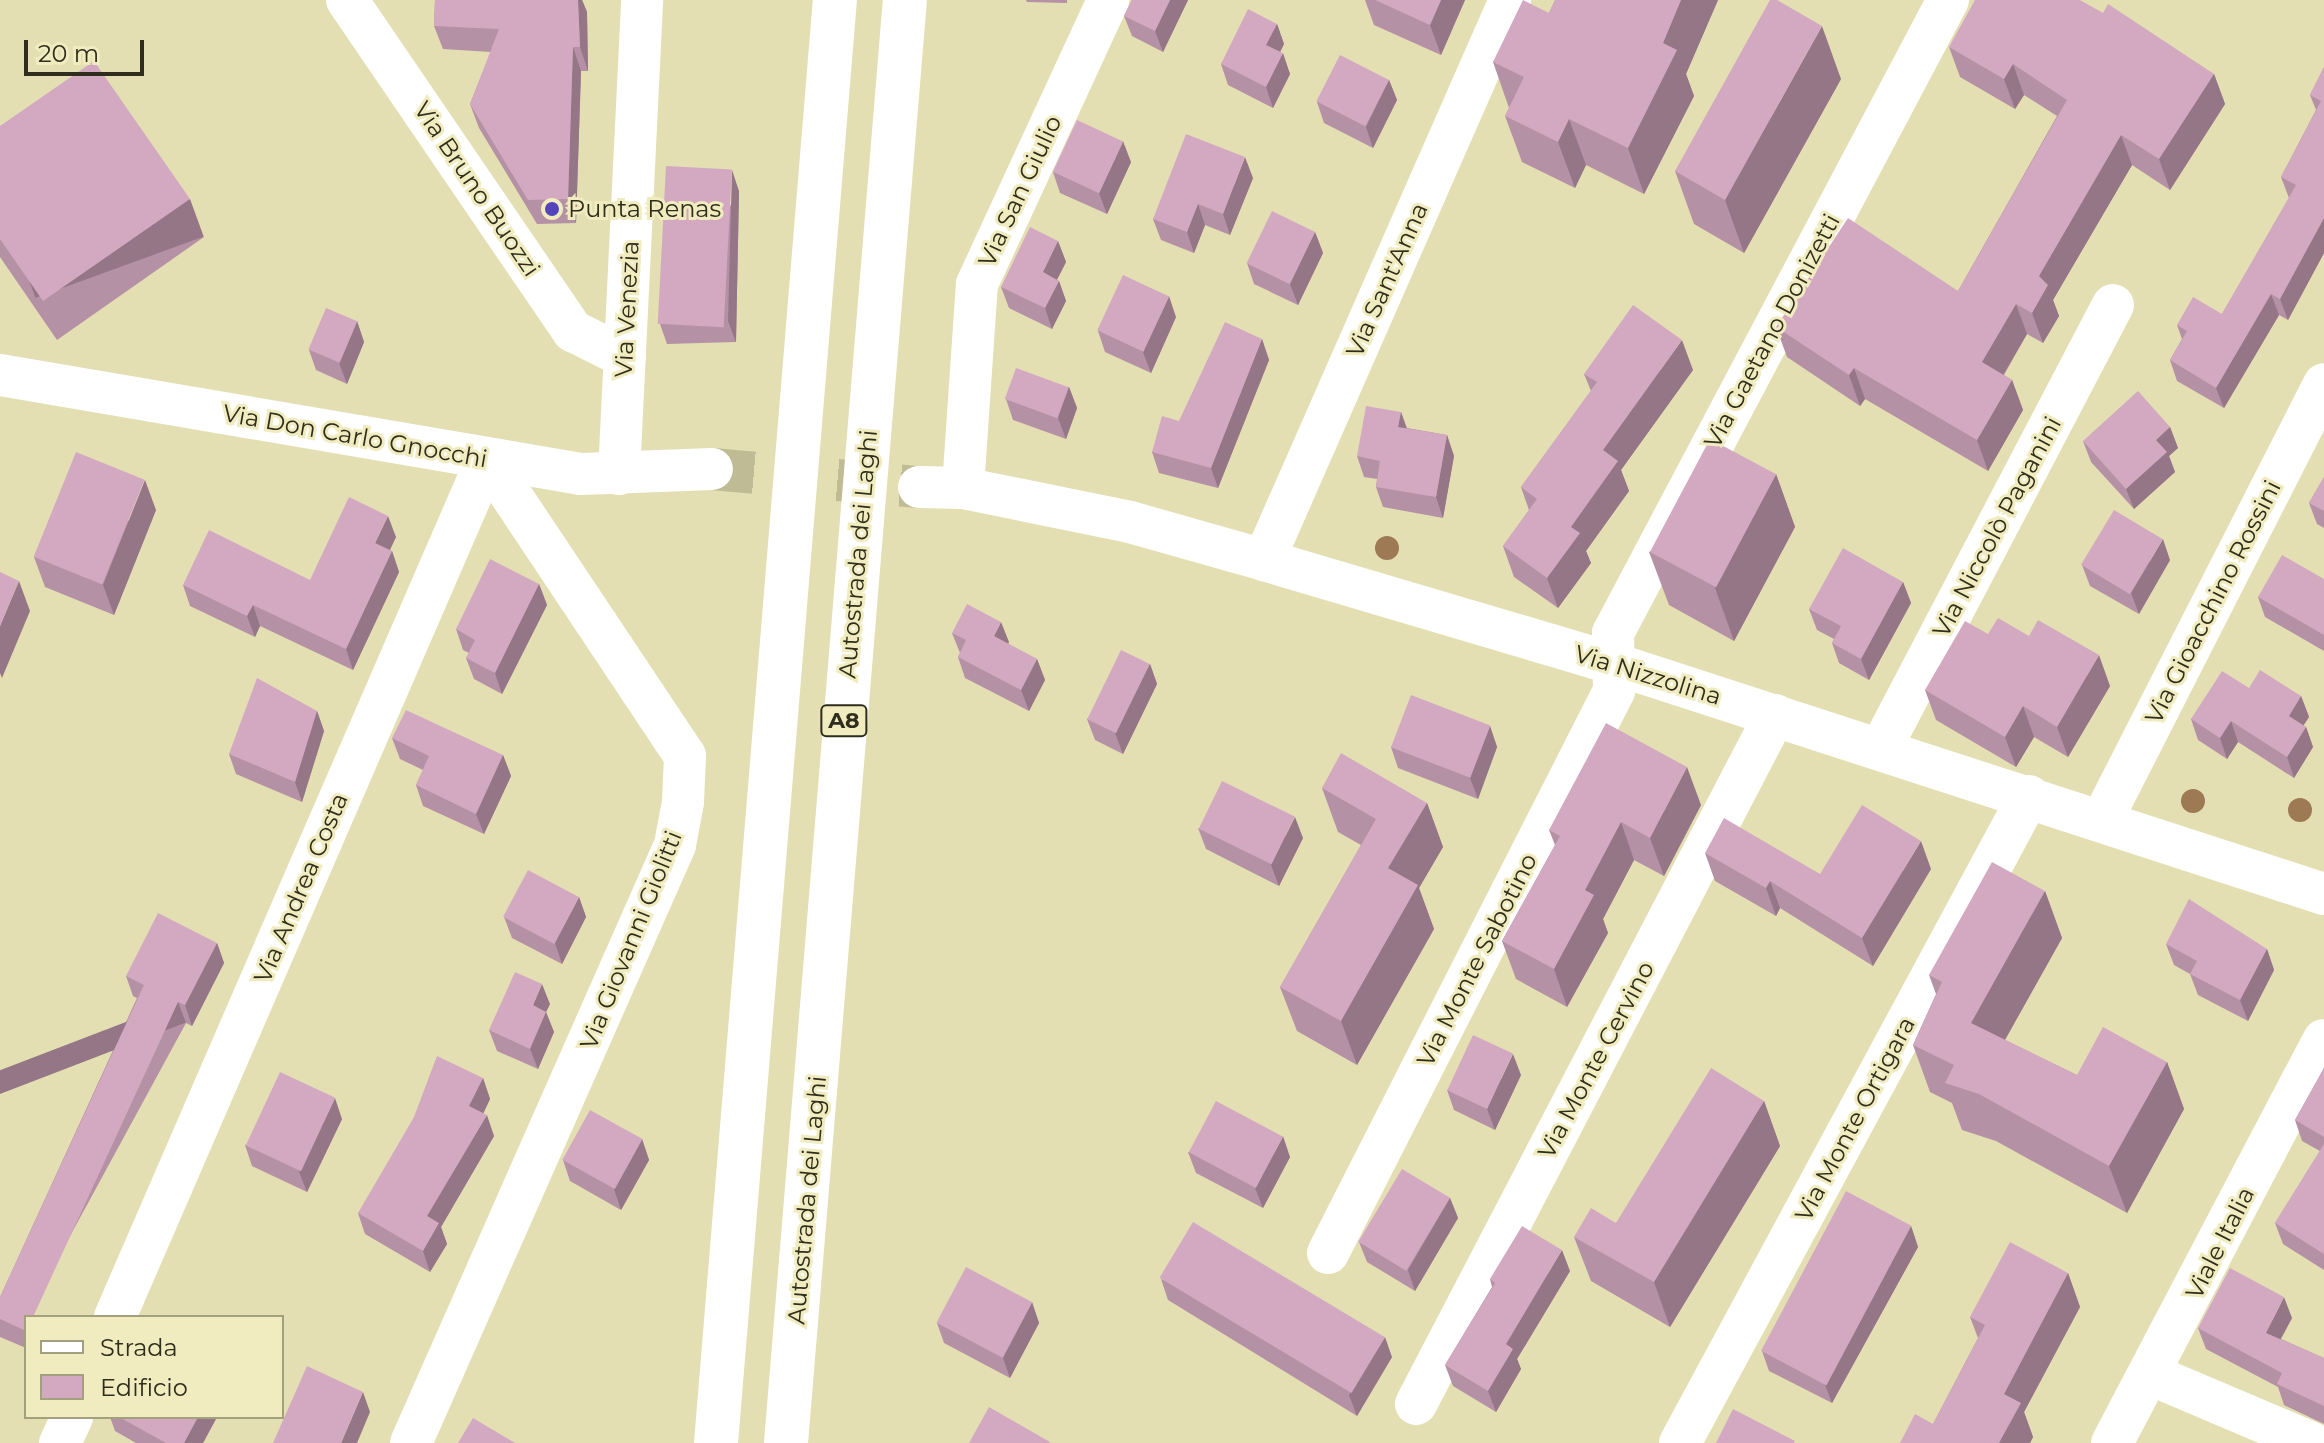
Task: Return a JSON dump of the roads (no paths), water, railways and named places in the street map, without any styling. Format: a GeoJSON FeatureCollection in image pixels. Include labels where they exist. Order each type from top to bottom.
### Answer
{"type":"FeatureCollection","features":[{"type":"Feature","properties":{"kind":"highway"},"geometry":{"type":"LineString","coordinates":[[716,1443],[835,0]]}},
{"type":"Feature","properties":{"kind":"highway","name":"Autostrada dei Laghi"},"geometry":{"type":"LineString","coordinates":[[786,1443],[905,0]]}},
{"type":"Feature","properties":{"kind":"street","name":"Via Bruno Buozzi"},"geometry":{"type":"LineString","coordinates":[[347,0],[573,331],[625,357]]}},
{"type":"Feature","properties":{"kind":"street","name":"Via Venezia"},"geometry":{"type":"LineString","coordinates":[[619,474],[642,0]]}},
{"type":"Feature","properties":{"kind":"street","name":"Via San Giulio"},"geometry":{"type":"LineString","coordinates":[[963,488],[977,284],[1108,0]]}},
{"type":"Feature","properties":{"kind":"street","name":"Via Sant'Anna"},"geometry":{"type":"LineString","coordinates":[[1264,560],[1510,0]]}},
{"type":"Feature","properties":{"kind":"street","name":"Via Gaetano Donizetti"},"geometry":{"type":"LineString","coordinates":[[1618,665],[1613,633],[1948,0]]}},
{"type":"Feature","properties":{"kind":"street","name":"Via Niccolò Paganini"},"geometry":{"type":"LineString","coordinates":[[1881,748],[2113,305]]}},
{"type":"Feature","properties":{"kind":"street","name":"Via Don Carlo Gnocchi"},"geometry":{"type":"LineString","coordinates":[[0,375],[487,459],[619,474],[712,469]]}},
{"type":"Feature","properties":{"kind":"street","name":"Via Gioacchino Rossini"},"geometry":{"type":"LineString","coordinates":[[2102,820],[2324,384]]}},
{"type":"Feature","properties":{"kind":"street","name":"Via Andrea Costa"},"geometry":{"type":"LineString","coordinates":[[116,1315],[487,459]]}},
{"type":"Feature","properties":{"kind":"street","name":"Via Giovanni Giolitti"},"geometry":{"type":"LineString","coordinates":[[411,1443],[669,859],[683,802],[685,756],[487,459]]}},
{"type":"Feature","properties":{"kind":"street"},"geometry":{"type":"LineString","coordinates":[[919,487],[963,488]]}},
{"type":"Feature","properties":{"kind":"street","name":"Via Nizzolina"},"geometry":{"type":"LineString","coordinates":[[963,488],[1130,522],[1618,665],[2324,894]]}},
{"type":"Feature","properties":{"kind":"street","name":"Via Monte Sabotino"},"geometry":{"type":"LineString","coordinates":[[1328,1253],[1614,691],[1618,665]]}},
{"type":"Feature","properties":{"kind":"street","name":"Via Monte Cervino"},"geometry":{"type":"LineString","coordinates":[[1416,1404],[1775,715]]}},
{"type":"Feature","properties":{"kind":"street","name":"Via Monte Ortigara"},"geometry":{"type":"LineString","coordinates":[[1680,1443],[2029,796]]}},
{"type":"Feature","properties":{"kind":"street","name":"Viale Italia"},"geometry":{"type":"LineString","coordinates":[[2112,1443],[2152,1375],[2324,1040]]}},
{"type":"Feature","properties":{"kind":"street"},"geometry":{"type":"LineString","coordinates":[[2152,1375],[2312,1443]]}},
{"type":"Feature","properties":{"kind":"street"},"geometry":{"type":"LineString","coordinates":[[60,1443],[71,1419]]}},
{"type":"Feature","properties":{"kind":"tunnel"},"geometry":{"type":"LineString","coordinates":[[712,469],[919,487]]}},
{"type":"Feature","properties":{"kind":"place","name":"Punta Renas"},"geometry":{"type":"Point","coordinates":[552,209]}}]}
